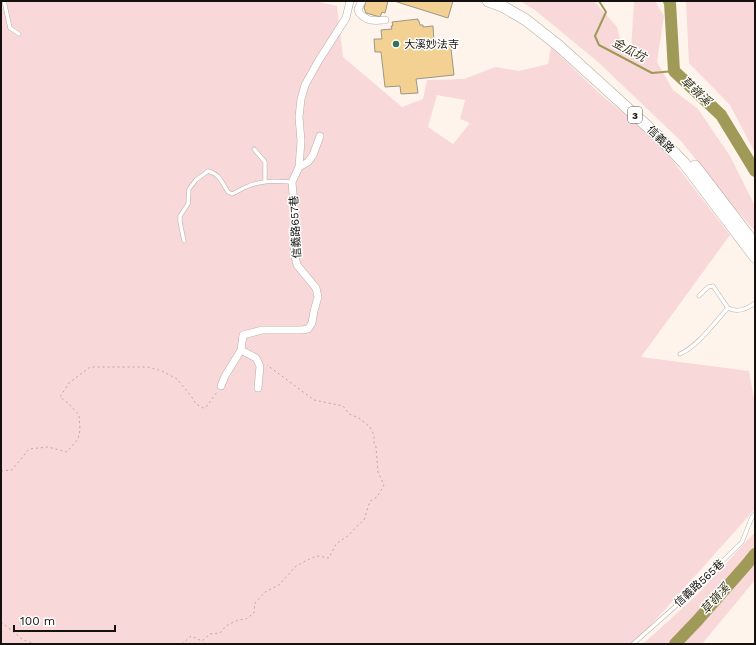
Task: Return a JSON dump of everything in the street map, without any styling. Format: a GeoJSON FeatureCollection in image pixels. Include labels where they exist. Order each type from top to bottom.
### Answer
{"type":"FeatureCollection","features":[{"type":"Feature","properties":{"kind":"main road","name":"信義路"},"geometry":{"type":"LineString","coordinates":[[488,1],[502,6],[526,20],[559,46],[660,137],[684,163],[755,257]]}},
{"type":"Feature","properties":{"kind":"main road","name":"信義路"},"geometry":{"type":"LineString","coordinates":[[508,1],[531,14],[564,40],[651,119],[700,171],[755,245]]}},
{"type":"Feature","properties":{"kind":"street","name":"信義路657巷"},"geometry":{"type":"LineString","coordinates":[[241,350],[243,335],[262,330],[308,329],[312,323],[318,297],[316,288],[297,265],[294,252],[297,234],[292,182],[299,167],[301,141],[299,117],[301,99],[305,84],[346,18],[350,1]]}},
{"type":"Feature","properties":{"kind":"street"},"geometry":{"type":"LineString","coordinates":[[362,1],[358,8],[358,14],[364,18],[374,21],[385,20]]}},
{"type":"Feature","properties":{"kind":"street"},"geometry":{"type":"LineString","coordinates":[[299,167],[308,162],[313,155],[320,136]]}},
{"type":"Feature","properties":{"kind":"street"},"geometry":{"type":"LineString","coordinates":[[221,386],[225,376],[241,350],[256,358],[260,366],[258,388]]}},
{"type":"Feature","properties":{"kind":"lane"},"geometry":{"type":"LineString","coordinates":[[4,1],[10,28],[19,34]]}},
{"type":"Feature","properties":{"kind":"lane"},"geometry":{"type":"LineString","coordinates":[[254,149],[264,162],[265,181]]}},
{"type":"Feature","properties":{"kind":"lane"},"geometry":{"type":"LineString","coordinates":[[184,240],[180,216],[188,204],[189,189],[196,180],[208,171],[214,172],[228,192],[232,194],[245,187],[265,181],[292,182]]}},
{"type":"Feature","properties":{"kind":"lane"},"geometry":{"type":"LineString","coordinates":[[699,296],[708,287],[713,286],[731,310],[741,310],[750,307],[755,303]]}},
{"type":"Feature","properties":{"kind":"lane"},"geometry":{"type":"LineString","coordinates":[[680,354],[687,350],[704,334],[728,308]]}},
{"type":"Feature","properties":{"kind":"lane","name":"信義路565巷"},"geometry":{"type":"LineString","coordinates":[[633,644],[686,597],[742,542],[752,517],[755,514]]}},
{"type":"Feature","properties":{"kind":"path"},"geometry":{"type":"LineString","coordinates":[[182,644],[191,636],[202,640],[210,634],[220,633],[226,626],[238,620],[246,619],[254,613],[254,603],[265,592],[279,585],[295,567],[317,556],[329,558],[336,544],[349,535],[364,520],[370,501],[377,497],[384,485],[378,472],[374,435],[370,427],[359,418],[349,414],[343,406],[314,400],[256,358]]}},
{"type":"Feature","properties":{"kind":"path"},"geometry":{"type":"LineString","coordinates":[[1,471],[12,470],[29,449],[48,447],[67,452],[78,439],[80,430],[78,415],[69,404],[60,397],[69,383],[90,367],[148,367],[162,371],[177,379],[196,404],[202,408],[207,406],[221,386]]}},
{"type":"Feature","properties":{"kind":"path"},"geometry":{"type":"LineString","coordinates":[[1,622],[23,640],[36,644]]}},
{"type":"Feature","properties":{"kind":"shaded area"},"geometry":{"type":"Polygon","coordinates":[[[1,1],[315,1],[337,6],[343,57],[402,107],[423,99],[427,80],[464,79],[495,67],[519,71],[548,64],[551,47],[599,93],[659,143],[730,235],[641,357],[749,371],[755,404],[755,509],[634,644],[1,644],[1,1]],[[437,95],[428,127],[453,144],[470,123],[460,119],[465,100],[437,95]]]}},
{"type":"Feature","properties":{"kind":"shaded area"},"geometry":{"type":"Polygon","coordinates":[[[520,1],[594,1],[617,27],[624,55],[631,52],[634,1],[655,1],[664,16],[657,62],[673,90],[698,109],[730,156],[755,206],[755,231],[732,205],[681,141],[598,62],[535,10],[520,1]]]}},
{"type":"Feature","properties":{"kind":"shaded area"},"geometry":{"type":"Polygon","coordinates":[[[685,1],[755,1],[755,153],[730,105],[689,63],[685,1]]]}},
{"type":"Feature","properties":{"kind":"shaded area"},"geometry":{"type":"Polygon","coordinates":[[[755,532],[755,580],[702,644],[643,644],[698,594],[755,532]]]}},
{"type":"Feature","properties":{"kind":"building"},"geometry":{"type":"Polygon","coordinates":[[[366,1],[388,1],[385,13],[382,12],[380,17],[366,13],[364,8],[366,1]]]}},
{"type":"Feature","properties":{"kind":"building"},"geometry":{"type":"Polygon","coordinates":[[[394,1],[453,1],[448,18],[394,1]]]}},
{"type":"Feature","properties":{"kind":"building"},"geometry":{"type":"Polygon","coordinates":[[[418,19],[420,25],[423,25],[423,27],[433,26],[434,42],[450,40],[454,75],[416,79],[418,93],[401,94],[400,86],[385,87],[381,52],[375,52],[374,39],[382,39],[381,30],[392,29],[392,22],[418,19]]]}},
{"type":"Feature","properties":{"kind":"waterway","name":"金瓜坑"},"geometry":{"type":"LineString","coordinates":[[599,1],[606,12],[595,36],[599,45],[652,73],[674,71]]}},
{"type":"Feature","properties":{"kind":"waterway","name":"草嶺溪"},"geometry":{"type":"LineString","coordinates":[[669,1],[674,71],[721,115],[755,171]]}},
{"type":"Feature","properties":{"kind":"waterway","name":"草嶺溪"},"geometry":{"type":"LineString","coordinates":[[675,644],[755,554]]}},
{"type":"Feature","properties":{"kind":"place","name":"大溪妙法寺"},"geometry":{"type":"Point","coordinates":[396,44]}}]}
